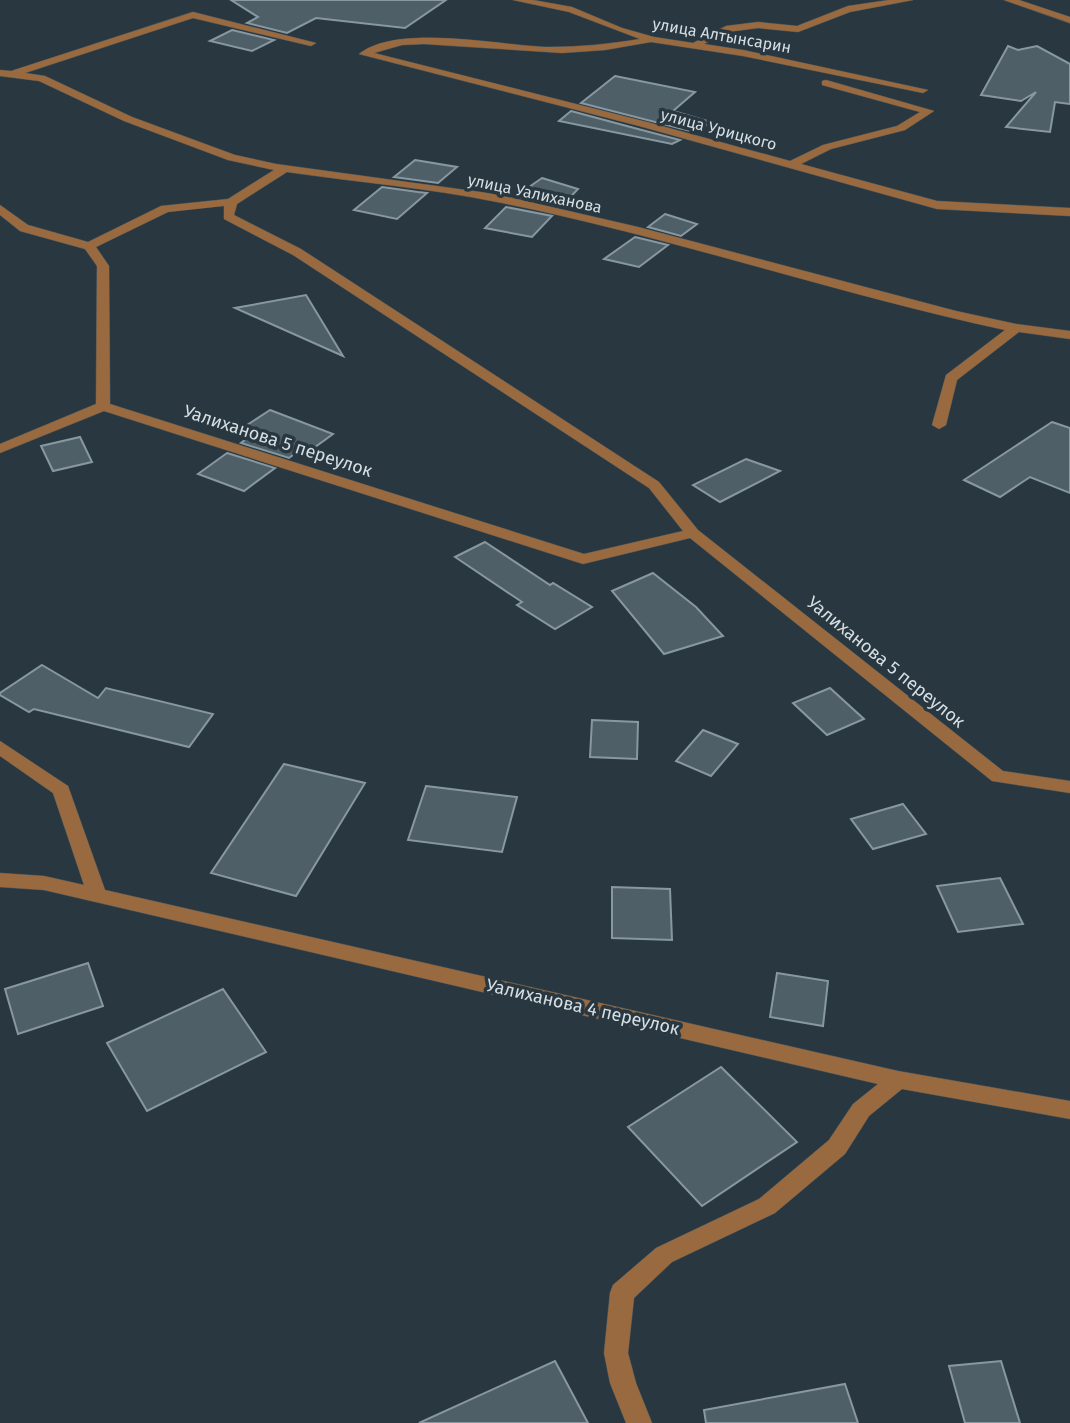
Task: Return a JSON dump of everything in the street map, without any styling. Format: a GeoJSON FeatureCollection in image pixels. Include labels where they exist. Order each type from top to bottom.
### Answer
{"type":"FeatureCollection","features":[{"type":"Feature","properties":{"kind":"street","name":"улица Алтынсарин"},"geometry":{"type":"LineString","coordinates":[[518,0],[572,10],[618,30],[653,40],[743,53],[923,90]]}},
{"type":"Feature","properties":{"kind":"street"},"geometry":{"type":"LineString","coordinates":[[694,47],[726,29],[758,25],[798,29],[848,9],[908,0]]}},
{"type":"Feature","properties":{"kind":"street"},"geometry":{"type":"LineString","coordinates":[[1009,0],[1070,20]]}},
{"type":"Feature","properties":{"kind":"street"},"geometry":{"type":"LineString","coordinates":[[6,73],[193,15],[311,43]]}},
{"type":"Feature","properties":{"kind":"street","name":"улица Урицкого"},"geometry":{"type":"LineString","coordinates":[[653,40],[564,50],[422,41],[391,43],[363,54],[629,121],[937,205],[1070,212]]}},
{"type":"Feature","properties":{"kind":"street","name":"улица Уалиханова"},"geometry":{"type":"LineString","coordinates":[[6,73],[41,78],[128,119],[232,158],[495,198],[634,230],[955,315],[1016,328],[1070,335]]}},
{"type":"Feature","properties":{"kind":"street"},"geometry":{"type":"LineString","coordinates":[[791,165],[827,147],[901,128],[929,111],[826,83]]}},
{"type":"Feature","properties":{"kind":"street"},"geometry":{"type":"LineString","coordinates":[[89,246],[165,209],[231,202],[285,168]]}},
{"type":"Feature","properties":{"kind":"street","name":"Уалиханова 5 переулок"},"geometry":{"type":"LineString","coordinates":[[231,202],[228,216],[297,252],[654,485],[693,533],[998,777],[1070,787]]}},
{"type":"Feature","properties":{"kind":"street"},"geometry":{"type":"LineString","coordinates":[[0,209],[24,228],[89,246],[103,267],[103,406],[4,443]]}},
{"type":"Feature","properties":{"kind":"street"},"geometry":{"type":"LineString","coordinates":[[939,425],[951,378],[1016,328]]}},
{"type":"Feature","properties":{"kind":"street","name":"Уалиханова 5 переулок"},"geometry":{"type":"LineString","coordinates":[[103,406],[583,559],[693,533]]}},
{"type":"Feature","properties":{"kind":"street"},"geometry":{"type":"LineString","coordinates":[[0,747],[61,790],[97,896]]}},
{"type":"Feature","properties":{"kind":"street","name":"Уалиханова 4 переулок"},"geometry":{"type":"LineString","coordinates":[[0,880],[44,883],[898,1080],[1070,1110]]}},
{"type":"Feature","properties":{"kind":"street"},"geometry":{"type":"LineString","coordinates":[[639,1423],[616,1353],[622,1293],[664,1255],[768,1206],[838,1147],[861,1110],[898,1080]]}},
{"type":"Feature","properties":{"kind":"building"},"geometry":{"type":"Polygon","coordinates":[[[231,0],[446,0],[405,28],[316,18],[287,33],[247,23],[258,17],[231,0]]]}},
{"type":"Feature","properties":{"kind":"building"},"geometry":{"type":"Polygon","coordinates":[[[232,30],[274,40],[252,51],[210,41],[232,30]]]}},
{"type":"Feature","properties":{"kind":"building"},"geometry":{"type":"Polygon","coordinates":[[[1008,46],[1018,50],[1037,46],[1070,64],[1070,104],[1055,102],[1050,132],[1006,127],[1036,92],[1021,101],[981,95],[1008,46]]]}},
{"type":"Feature","properties":{"kind":"building"},"geometry":{"type":"Polygon","coordinates":[[[615,76],[695,92],[673,111],[711,122],[694,132],[581,103],[615,76]]]}},
{"type":"Feature","properties":{"kind":"building"},"geometry":{"type":"Polygon","coordinates":[[[571,111],[680,140],[672,144],[559,121],[571,111]]]}},
{"type":"Feature","properties":{"kind":"building"},"geometry":{"type":"Polygon","coordinates":[[[415,160],[457,167],[438,183],[394,177],[415,160]]]}},
{"type":"Feature","properties":{"kind":"building"},"geometry":{"type":"Polygon","coordinates":[[[542,178],[578,189],[561,207],[516,196],[542,178]]]}},
{"type":"Feature","properties":{"kind":"building"},"geometry":{"type":"Polygon","coordinates":[[[382,187],[427,193],[397,219],[354,210],[382,187]]]}},
{"type":"Feature","properties":{"kind":"building"},"geometry":{"type":"Polygon","coordinates":[[[506,207],[552,216],[532,237],[485,228],[506,207]]]}},
{"type":"Feature","properties":{"kind":"building"},"geometry":{"type":"Polygon","coordinates":[[[665,214],[697,224],[681,236],[648,227],[665,214]]]}},
{"type":"Feature","properties":{"kind":"building"},"geometry":{"type":"Polygon","coordinates":[[[635,237],[668,245],[639,267],[604,259],[635,237]]]}},
{"type":"Feature","properties":{"kind":"building"},"geometry":{"type":"Polygon","coordinates":[[[306,295],[343,356],[235,308],[306,295]]]}},
{"type":"Feature","properties":{"kind":"building"},"geometry":{"type":"Polygon","coordinates":[[[270,410],[333,434],[304,455],[297,452],[289,458],[241,443],[253,434],[241,429],[270,410]]]}},
{"type":"Feature","properties":{"kind":"building"},"geometry":{"type":"Polygon","coordinates":[[[1052,422],[1070,428],[1070,493],[1030,477],[1000,497],[964,480],[1052,422]]]}},
{"type":"Feature","properties":{"kind":"building"},"geometry":{"type":"Polygon","coordinates":[[[80,437],[92,462],[53,471],[41,446],[80,437]]]}},
{"type":"Feature","properties":{"kind":"building"},"geometry":{"type":"Polygon","coordinates":[[[227,453],[275,468],[244,491],[198,474],[227,453]]]}},
{"type":"Feature","properties":{"kind":"building"},"geometry":{"type":"Polygon","coordinates":[[[746,459],[780,471],[720,502],[693,485],[746,459]]]}},
{"type":"Feature","properties":{"kind":"building"},"geometry":{"type":"Polygon","coordinates":[[[485,542],[550,585],[553,583],[592,607],[555,629],[517,605],[522,602],[455,557],[485,542]]]}},
{"type":"Feature","properties":{"kind":"building"},"geometry":{"type":"Polygon","coordinates":[[[653,573],[696,607],[723,636],[664,654],[612,591],[653,573]]]}},
{"type":"Feature","properties":{"kind":"building"},"geometry":{"type":"Polygon","coordinates":[[[42,665],[98,698],[106,688],[213,714],[189,747],[34,709],[29,712],[0,695],[42,665]]]}},
{"type":"Feature","properties":{"kind":"building"},"geometry":{"type":"Polygon","coordinates":[[[830,688],[864,719],[827,735],[793,703],[830,688]]]}},
{"type":"Feature","properties":{"kind":"building"},"geometry":{"type":"Polygon","coordinates":[[[592,720],[638,722],[637,759],[590,757],[592,720]]]}},
{"type":"Feature","properties":{"kind":"building"},"geometry":{"type":"Polygon","coordinates":[[[703,730],[738,744],[711,776],[676,761],[703,730]]]}},
{"type":"Feature","properties":{"kind":"building"},"geometry":{"type":"Polygon","coordinates":[[[284,764],[365,783],[296,896],[211,873],[284,764]]]}},
{"type":"Feature","properties":{"kind":"building"},"geometry":{"type":"Polygon","coordinates":[[[426,786],[517,797],[502,852],[408,840],[426,786]]]}},
{"type":"Feature","properties":{"kind":"building"},"geometry":{"type":"Polygon","coordinates":[[[903,804],[926,834],[873,849],[851,819],[903,804]]]}},
{"type":"Feature","properties":{"kind":"building"},"geometry":{"type":"Polygon","coordinates":[[[1000,878],[1023,924],[958,932],[937,886],[1000,878]]]}},
{"type":"Feature","properties":{"kind":"building"},"geometry":{"type":"Polygon","coordinates":[[[612,887],[670,889],[672,940],[612,938],[612,887]]]}},
{"type":"Feature","properties":{"kind":"building"},"geometry":{"type":"Polygon","coordinates":[[[88,963],[103,1006],[18,1034],[5,989],[88,963]]]}},
{"type":"Feature","properties":{"kind":"building"},"geometry":{"type":"Polygon","coordinates":[[[777,973],[828,981],[823,1026],[770,1017],[777,973]]]}},
{"type":"Feature","properties":{"kind":"building"},"geometry":{"type":"Polygon","coordinates":[[[223,989],[266,1052],[147,1111],[107,1043],[223,989]]]}},
{"type":"Feature","properties":{"kind":"building"},"geometry":{"type":"Polygon","coordinates":[[[721,1067],[797,1142],[702,1206],[628,1127],[721,1067]]]}},
{"type":"Feature","properties":{"kind":"building"},"geometry":{"type":"Polygon","coordinates":[[[555,1361],[588,1423],[419,1423],[555,1361]]]}},
{"type":"Feature","properties":{"kind":"building"},"geometry":{"type":"Polygon","coordinates":[[[1001,1361],[1020,1423],[965,1423],[949,1366],[1001,1361]]]}},
{"type":"Feature","properties":{"kind":"building"},"geometry":{"type":"Polygon","coordinates":[[[845,1384],[858,1423],[706,1423],[704,1410],[845,1384]]]}}]}
